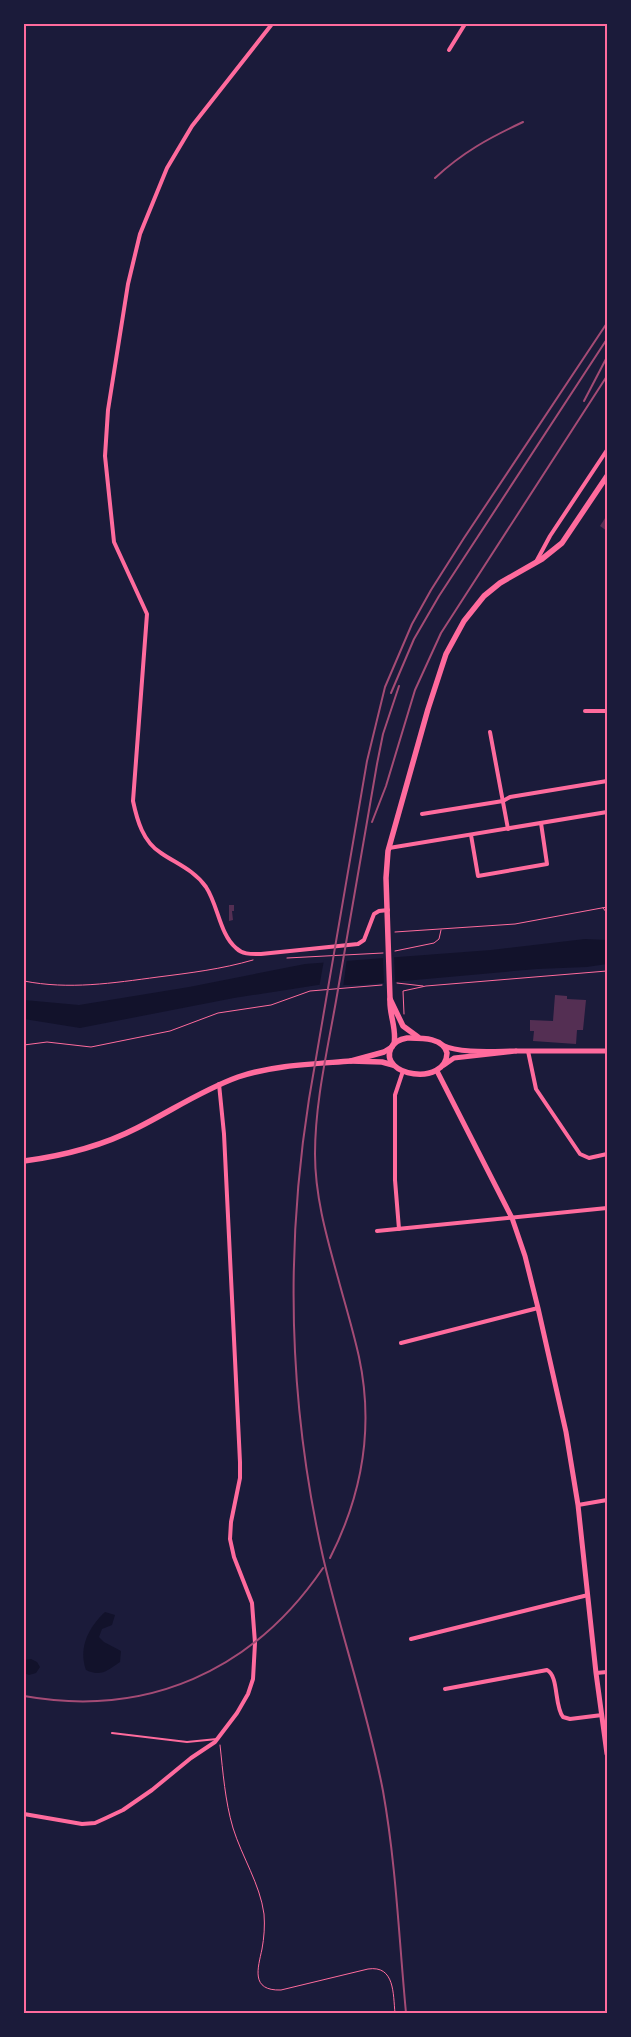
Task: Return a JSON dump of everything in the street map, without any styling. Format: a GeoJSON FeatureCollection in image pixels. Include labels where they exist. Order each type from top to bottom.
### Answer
{"type":"FeatureCollection","features":[{"type":"Feature","properties":{"kind":"main road"},"geometry":{"type":"LineString","coordinates":[[394,1066],[390,1055],[395,1031],[390,1017],[387,866],[389,848],[436,682],[451,643],[464,621],[484,596],[500,583],[536,563],[562,543],[607,476]]}},
{"type":"Feature","properties":{"kind":"main road"},"geometry":{"type":"LineString","coordinates":[[24,1160],[66,1153],[112,1139],[136,1129],[219,1084],[251,1073],[292,1066],[351,1061],[385,1062],[403,1071],[418,1074],[437,1071],[444,1065],[447,1054],[441,1044],[413,1035],[403,1026],[390,996]]}},
{"type":"Feature","properties":{"kind":"main road"},"geometry":{"type":"LineString","coordinates":[[351,1061],[384,1052],[403,1039],[420,1038]]}},
{"type":"Feature","properties":{"kind":"street"},"geometry":{"type":"LineString","coordinates":[[272,24],[192,126],[176,152],[146,219],[128,284],[108,410],[105,456],[114,542],[146,614],[134,801],[137,818],[148,840],[161,854],[189,870],[202,882],[216,906],[228,939],[239,951],[247,954],[261,954],[358,944],[364,940],[374,914],[379,911],[388,910]]}},
{"type":"Feature","properties":{"kind":"street"},"geometry":{"type":"LineString","coordinates":[[449,50],[465,24]]}},
{"type":"Feature","properties":{"kind":"street"},"geometry":{"type":"LineString","coordinates":[[536,563],[550,536],[607,450]]}},
{"type":"Feature","properties":{"kind":"street"},"geometry":{"type":"LineString","coordinates":[[585,711],[607,711]]}},
{"type":"Feature","properties":{"kind":"street"},"geometry":{"type":"LineString","coordinates":[[490,732],[508,829]]}},
{"type":"Feature","properties":{"kind":"street"},"geometry":{"type":"LineString","coordinates":[[422,814],[607,781]]}},
{"type":"Feature","properties":{"kind":"street"},"geometry":{"type":"LineString","coordinates":[[389,848],[607,812]]}},
{"type":"Feature","properties":{"kind":"street"},"geometry":{"type":"LineString","coordinates":[[471,835],[478,876],[547,864],[540,823]]}},
{"type":"Feature","properties":{"kind":"street"},"geometry":{"type":"LineString","coordinates":[[441,1044],[448,1048],[461,1050],[607,1051]]}},
{"type":"Feature","properties":{"kind":"street"},"geometry":{"type":"LineString","coordinates":[[444,1065],[454,1058],[516,1051]]}},
{"type":"Feature","properties":{"kind":"street"},"geometry":{"type":"LineString","coordinates":[[528,1051],[536,1089],[580,1154],[589,1158],[607,1154]]}},
{"type":"Feature","properties":{"kind":"street"},"geometry":{"type":"LineString","coordinates":[[399,1229],[395,1180],[395,1095],[403,1071]]}},
{"type":"Feature","properties":{"kind":"street"},"geometry":{"type":"LineString","coordinates":[[437,1071],[512,1218],[521,1243],[538,1308],[566,1432],[578,1505],[582,1570],[588,1595],[607,1754]]}},
{"type":"Feature","properties":{"kind":"street"},"geometry":{"type":"LineString","coordinates":[[24,1814],[82,1824],[100,1821],[123,1810],[219,1739],[243,1703],[251,1686],[254,1671],[255,1644],[252,1603],[234,1557],[230,1539],[231,1522],[240,1478],[240,1462],[224,1134],[219,1084]]}},
{"type":"Feature","properties":{"kind":"street"},"geometry":{"type":"LineString","coordinates":[[377,1231],[607,1208]]}},
{"type":"Feature","properties":{"kind":"street"},"geometry":{"type":"LineString","coordinates":[[401,1343],[538,1308]]}},
{"type":"Feature","properties":{"kind":"street"},"geometry":{"type":"LineString","coordinates":[[578,1505],[607,1500]]}},
{"type":"Feature","properties":{"kind":"street"},"geometry":{"type":"LineString","coordinates":[[411,1639],[588,1595]]}},
{"type":"Feature","properties":{"kind":"street"},"geometry":{"type":"LineString","coordinates":[[445,1689],[547,1670],[552,1675],[563,1717],[602,1715]]}},
{"type":"Feature","properties":{"kind":"street"},"geometry":{"type":"LineString","coordinates":[[596,1673],[607,1672]]}},
{"type":"Feature","properties":{"kind":"lane"},"geometry":{"type":"LineString","coordinates":[[112,1733],[194,1743],[219,1739]]}},
{"type":"Feature","properties":{"kind":"path"},"geometry":{"type":"LineString","coordinates":[[388,932],[515,924],[607,907]]}},
{"type":"Feature","properties":{"kind":"path"},"geometry":{"type":"LineString","coordinates":[[602,908],[607,912]]}},
{"type":"Feature","properties":{"kind":"path"},"geometry":{"type":"LineString","coordinates":[[394,951],[434,943],[439,939],[441,929]]}},
{"type":"Feature","properties":{"kind":"path"},"geometry":{"type":"LineString","coordinates":[[281,958],[383,952]]}},
{"type":"Feature","properties":{"kind":"path"},"geometry":{"type":"LineString","coordinates":[[24,981],[55,986],[94,985],[210,970],[255,960]]}},
{"type":"Feature","properties":{"kind":"path"},"geometry":{"type":"LineString","coordinates":[[404,1014],[403,991],[426,986],[607,971]]}},
{"type":"Feature","properties":{"kind":"path"},"geometry":{"type":"LineString","coordinates":[[395,984],[404,983],[426,986]]}},
{"type":"Feature","properties":{"kind":"path"},"geometry":{"type":"LineString","coordinates":[[24,1045],[47,1042],[91,1047],[170,1031],[218,1014],[271,1006],[310,991],[384,984]]}},
{"type":"Feature","properties":{"kind":"path"},"geometry":{"type":"LineString","coordinates":[[219,1739],[230,1817],[258,1890],[264,1914],[264,1936],[256,1971],[260,1982],[268,1988],[281,1990],[368,1969],[378,1969],[387,1973],[391,1980],[395,2013]]}},
{"type":"Feature","properties":{"kind":"shaded area"},"geometry":{"type":"Polygon","coordinates":[[[585,939],[607,940],[607,964],[359,985],[318,985],[234,998],[80,1028],[24,1019],[24,1000],[79,1005],[189,987],[305,964],[491,950],[585,939]]]}},
{"type":"Feature","properties":{"kind":"shaded area"},"geometry":{"type":"Polygon","coordinates":[[[105,1612],[115,1615],[112,1625],[102,1629],[99,1637],[104,1642],[121,1651],[120,1662],[107,1670],[96,1673],[86,1670],[83,1653],[84,1645],[94,1624],[105,1612]]]}},
{"type":"Feature","properties":{"kind":"shaded area"},"geometry":{"type":"Polygon","coordinates":[[[31,1659],[37,1662],[40,1667],[36,1673],[29,1675],[24,1673],[24,1660],[31,1659]]]}},
{"type":"Feature","properties":{"kind":"pier"},"geometry":{"type":"Polygon","coordinates":[[[394,955],[395,984],[384,985],[383,956],[394,955]]]}},
{"type":"Feature","properties":{"kind":"pier"},"geometry":{"type":"Polygon","coordinates":[[[347,958],[343,988],[319,988],[324,960],[347,958]]]}},
{"type":"Feature","properties":{"kind":"building"},"geometry":{"type":"Polygon","coordinates":[[[607,515],[607,531],[600,526],[607,515]]]}},
{"type":"Feature","properties":{"kind":"building"},"geometry":{"type":"Polygon","coordinates":[[[229,905],[234,905],[234,911],[232,911],[233,920],[229,921],[229,905]]]}},
{"type":"Feature","properties":{"kind":"building"},"geometry":{"type":"Polygon","coordinates":[[[555,995],[567,996],[567,999],[586,1000],[583,1030],[577,1030],[576,1044],[533,1041],[534,1031],[530,1031],[530,1020],[553,1021],[555,995]]]}},
{"type":"Feature","properties":{"kind":"railway"},"geometry":{"type":"LineString","coordinates":[[435,178],[477,146],[523,122]]}},
{"type":"Feature","properties":{"kind":"railway"},"geometry":{"type":"LineString","coordinates":[[406,2013],[394,1874],[383,1791],[370,1732],[323,1557],[303,1443],[297,1386],[294,1328],[296,1213],[301,1156],[309,1099],[367,761],[385,687],[412,624],[431,590],[607,323]]}},
{"type":"Feature","properties":{"kind":"railway"},"geometry":{"type":"LineString","coordinates":[[391,693],[414,639],[439,596],[607,339]]}},
{"type":"Feature","properties":{"kind":"railway"},"geometry":{"type":"LineString","coordinates":[[584,401],[607,357]]}},
{"type":"Feature","properties":{"kind":"railway"},"geometry":{"type":"LineString","coordinates":[[372,822],[386,786],[415,690],[441,633],[607,376]]}},
{"type":"Feature","properties":{"kind":"railway"},"geometry":{"type":"LineString","coordinates":[[330,1558],[350,1510],[357,1485],[365,1435],[365,1409],[359,1357],[319,1202],[315,1154],[317,1116],[377,764],[383,734],[399,686]]}},
{"type":"Feature","properties":{"kind":"railway"},"geometry":{"type":"LineString","coordinates":[[24,1696],[69,1701],[113,1700],[154,1692],[193,1679],[230,1660],[264,1635],[295,1604],[323,1568]]}}]}
